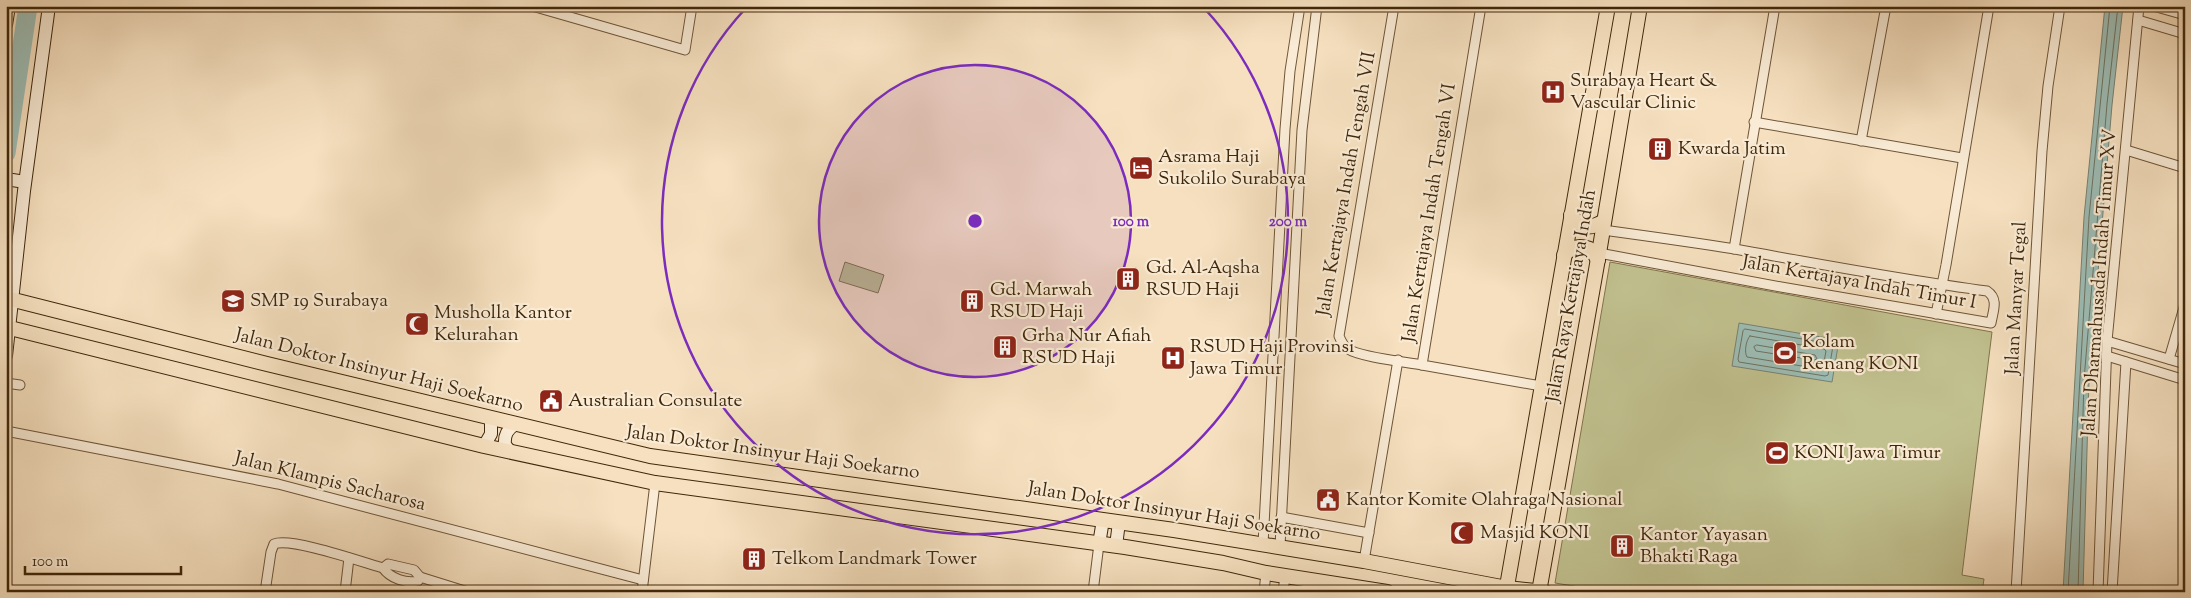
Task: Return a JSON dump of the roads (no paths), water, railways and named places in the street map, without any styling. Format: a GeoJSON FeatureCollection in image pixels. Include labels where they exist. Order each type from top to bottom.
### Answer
{"type":"FeatureCollection","features":[{"type":"Feature","properties":{"kind":"main road","name":"Jalan Raya Kertajaya Indah"},"geometry":{"type":"LineString","coordinates":[[1507,590],[1608,6]]}},
{"type":"Feature","properties":{"kind":"main road","name":"Jalan Raya Kertajaya Indah"},"geometry":{"type":"LineString","coordinates":[[1541,591],[1640,6]]}},
{"type":"Feature","properties":{"kind":"main road"},"geometry":{"type":"LineString","coordinates":[[1571,215],[1578,223],[1588,227],[1603,225]]}},
{"type":"Feature","properties":{"kind":"main road"},"geometry":{"type":"LineString","coordinates":[[1564,256],[1570,249],[1582,247],[1592,250],[1598,257]]}},
{"type":"Feature","properties":{"kind":"main road","name":"Jalan Doktor Insinyur Haji Soekarno"},"geometry":{"type":"LineString","coordinates":[[9,299],[491,419],[650,456],[1272,545],[1364,561],[1507,590],[1541,591]]}},
{"type":"Feature","properties":{"kind":"main road"},"geometry":{"type":"LineString","coordinates":[[8,328],[484,446],[655,483],[1116,546],[1387,592]]}},
{"type":"Feature","properties":{"kind":"street"},"geometry":{"type":"LineString","coordinates":[[6,25],[9,6]]}},
{"type":"Feature","properties":{"kind":"street"},"geometry":{"type":"LineString","coordinates":[[6,356],[16,181],[49,6]]}},
{"type":"Feature","properties":{"kind":"street"},"geometry":{"type":"LineString","coordinates":[[532,6],[685,50],[692,6]]}},
{"type":"Feature","properties":{"kind":"street"},"geometry":{"type":"LineString","coordinates":[[1272,545],[1281,517],[1282,325],[1294,130],[1290,71],[1300,6]]}},
{"type":"Feature","properties":{"kind":"street"},"geometry":{"type":"LineString","coordinates":[[1272,545],[1282,325],[1294,130],[1317,6]]}},
{"type":"Feature","properties":{"kind":"street","name":"Jalan Kertajaya Indah Tengah VII"},"geometry":{"type":"LineString","coordinates":[[1394,6],[1339,336],[1341,342],[1348,349],[1422,365]]}},
{"type":"Feature","properties":{"kind":"street","name":"Jalan Kertajaya Indah Tengah VI"},"geometry":{"type":"LineString","coordinates":[[1481,6],[1422,365],[1542,386]]}},
{"type":"Feature","properties":{"kind":"street"},"geometry":{"type":"LineString","coordinates":[[1734,249],[1775,6]]}},
{"type":"Feature","properties":{"kind":"street"},"geometry":{"type":"LineString","coordinates":[[1861,141],[1886,6]]}},
{"type":"Feature","properties":{"kind":"street"},"geometry":{"type":"LineString","coordinates":[[1936,314],[1989,6]]}},
{"type":"Feature","properties":{"kind":"street","name":"Jalan Manyar Tegal"},"geometry":{"type":"LineString","coordinates":[[2016,592],[2041,171],[2048,86],[2060,6]]}},
{"type":"Feature","properties":{"kind":"street","name":"Jalan Dharmahusada Indah Timur XV"},"geometry":{"type":"LineString","coordinates":[[2098,592],[2107,341],[2139,6]]}},
{"type":"Feature","properties":{"kind":"street"},"geometry":{"type":"LineString","coordinates":[[2153,6],[2185,16]]}},
{"type":"Feature","properties":{"kind":"street"},"geometry":{"type":"LineString","coordinates":[[2138,20],[2185,34]]}},
{"type":"Feature","properties":{"kind":"street"},"geometry":{"type":"LineString","coordinates":[[1754,122],[1962,158]]}},
{"type":"Feature","properties":{"kind":"street"},"geometry":{"type":"LineString","coordinates":[[2126,150],[2185,168]]}},
{"type":"Feature","properties":{"kind":"street","name":"Jalan Kertajaya Indah Timur I"},"geometry":{"type":"LineString","coordinates":[[1598,257],[1991,323],[1995,300],[1992,294],[1987,291],[1942,286],[1824,267],[1603,225]]}},
{"type":"Feature","properties":{"kind":"street"},"geometry":{"type":"LineString","coordinates":[[2169,359],[2185,304]]}},
{"type":"Feature","properties":{"kind":"street"},"geometry":{"type":"LineString","coordinates":[[2107,341],[2185,364]]}},
{"type":"Feature","properties":{"kind":"street"},"geometry":{"type":"LineString","coordinates":[[2107,356],[2185,380]]}},
{"type":"Feature","properties":{"kind":"street"},"geometry":{"type":"LineString","coordinates":[[1364,561],[1398,360]]}},
{"type":"Feature","properties":{"kind":"street","name":"Jalan Dharmahusada Indah Timur XV"},"geometry":{"type":"LineString","coordinates":[[2112,592],[2126,362]]}},
{"type":"Feature","properties":{"kind":"street"},"geometry":{"type":"LineString","coordinates":[[6,383],[20,385]]}},
{"type":"Feature","properties":{"kind":"street"},"geometry":{"type":"LineString","coordinates":[[484,446],[491,434],[491,419]]}},
{"type":"Feature","properties":{"kind":"street"},"geometry":{"type":"LineString","coordinates":[[510,451],[505,445],[506,433],[510,427],[516,424]]}},
{"type":"Feature","properties":{"kind":"street","name":"Jalan Klampis Sacharosa"},"geometry":{"type":"LineString","coordinates":[[6,431],[278,484],[643,580]]}},
{"type":"Feature","properties":{"kind":"street"},"geometry":{"type":"LineString","coordinates":[[642,592],[655,483]]}},
{"type":"Feature","properties":{"kind":"street"},"geometry":{"type":"LineString","coordinates":[[1281,517],[1369,533]]}},
{"type":"Feature","properties":{"kind":"street"},"geometry":{"type":"LineString","coordinates":[[1093,592],[1102,520]]}},
{"type":"Feature","properties":{"kind":"street"},"geometry":{"type":"LineString","coordinates":[[1116,546],[1120,522]]}},
{"type":"Feature","properties":{"kind":"street"},"geometry":{"type":"LineString","coordinates":[[265,592],[270,552],[274,544],[278,542],[287,542],[383,568],[391,577],[410,582],[418,581],[420,577]]}},
{"type":"Feature","properties":{"kind":"street"},"geometry":{"type":"LineString","coordinates":[[345,592],[349,558]]}},
{"type":"Feature","properties":{"kind":"street"},"geometry":{"type":"LineString","coordinates":[[383,568],[388,564],[394,564],[414,570],[420,577],[436,587],[468,592]]}},
{"type":"Feature","properties":{"kind":"street"},"geometry":{"type":"LineString","coordinates":[[1264,592],[1275,574]]}},
{"type":"Feature","properties":{"kind":"street"},"geometry":{"type":"LineString","coordinates":[[1275,574],[1283,592]]}},
{"type":"Feature","properties":{"kind":"water"},"geometry":{"type":"Polygon","coordinates":[[[2105,6],[2123,6],[2112,105],[2089,380],[2083,592],[2063,592],[2084,217],[2105,6]]]}},
{"type":"Feature","properties":{"kind":"water","name":"Kolam Renang KONI"},"geometry":{"type":"Polygon","coordinates":[[[1739,323],[1839,340],[1832,382],[1732,366],[1739,323]]]}},
{"type":"Feature","properties":{"kind":"waterway"},"geometry":{"type":"LineString","coordinates":[[6,153],[28,6]]}},
{"type":"Feature","properties":{"kind":"place","name":"Surabaya Heart & Vascular Clinic"},"geometry":{"type":"Point","coordinates":[1553,92]}},
{"type":"Feature","properties":{"kind":"place","name":"Kwarda Jatim"},"geometry":{"type":"Point","coordinates":[1660,149]}},
{"type":"Feature","properties":{"kind":"place","name":"Asrama Haji Sukolilo Surabaya"},"geometry":{"type":"Point","coordinates":[1141,168]}},
{"type":"Feature","properties":{"kind":"place","name":"Gd. Al-Aqsha RSUD Haji"},"geometry":{"type":"Point","coordinates":[1128,279]}},
{"type":"Feature","properties":{"kind":"place","name":"SMP 19 Surabaya"},"geometry":{"type":"Point","coordinates":[233,301]}},
{"type":"Feature","properties":{"kind":"place","name":"Gd. Marwah RSUD Haji"},"geometry":{"type":"Point","coordinates":[972,301]}},
{"type":"Feature","properties":{"kind":"place","name":"Musholla Kantor Kelurahan"},"geometry":{"type":"Point","coordinates":[417,324]}},
{"type":"Feature","properties":{"kind":"place","name":"Grha Nur Afiah RSUD Haji"},"geometry":{"type":"Point","coordinates":[1005,347]}},
{"type":"Feature","properties":{"kind":"place","name":"Kolam Renang KONI"},"geometry":{"type":"Point","coordinates":[1785,353]}},
{"type":"Feature","properties":{"kind":"place","name":"RSUD Haji Provinsi Jawa Timur"},"geometry":{"type":"Point","coordinates":[1173,358]}},
{"type":"Feature","properties":{"kind":"place","name":"Australian Consulate"},"geometry":{"type":"Point","coordinates":[551,401]}},
{"type":"Feature","properties":{"kind":"place","name":"KONI Jawa Timur"},"geometry":{"type":"Point","coordinates":[1777,453]}},
{"type":"Feature","properties":{"kind":"place","name":"Kantor Komite Olahraga Nasional"},"geometry":{"type":"Point","coordinates":[1328,500]}},
{"type":"Feature","properties":{"kind":"place","name":"Masjid KONI"},"geometry":{"type":"Point","coordinates":[1462,533]}},
{"type":"Feature","properties":{"kind":"place","name":"Kantor Yayasan Bhakti Raga"},"geometry":{"type":"Point","coordinates":[1622,546]}},
{"type":"Feature","properties":{"kind":"place","name":"Telkom Landmark Tower"},"geometry":{"type":"Point","coordinates":[754,559]}}]}
